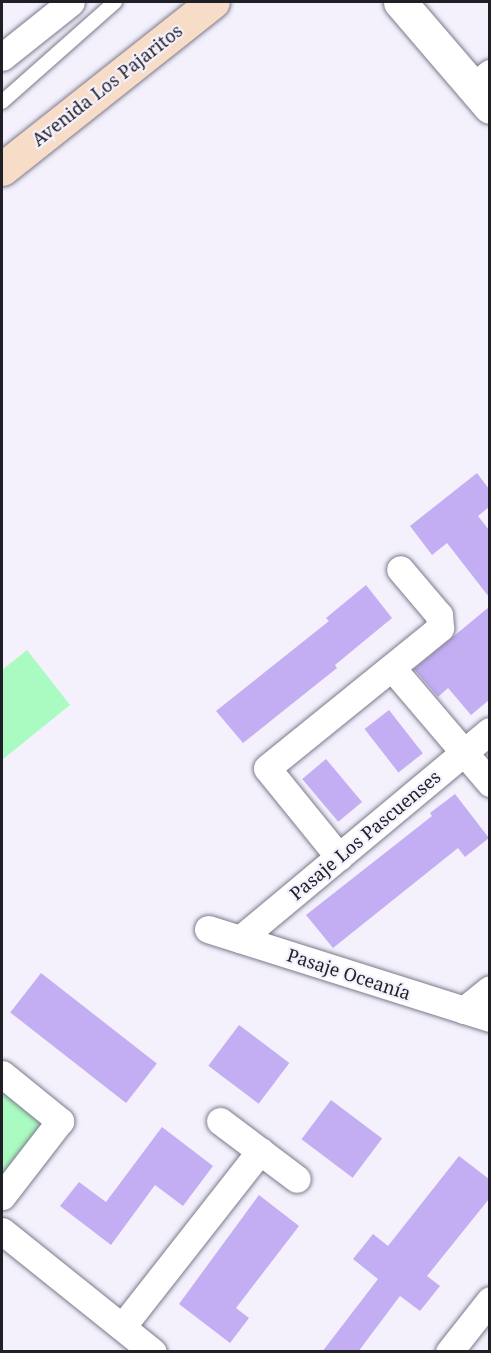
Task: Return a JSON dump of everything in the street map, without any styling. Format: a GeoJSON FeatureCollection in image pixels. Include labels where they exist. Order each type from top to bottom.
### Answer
{"type":"FeatureCollection","features":[{"type":"Feature","properties":{"kind":"main road","name":"Avenida Los Pajaritos"},"geometry":{"type":"LineString","coordinates":[[2,169],[213,2]]}},
{"type":"Feature","properties":{"kind":"street"},"geometry":{"type":"LineString","coordinates":[[2,57],[70,2]]}},
{"type":"Feature","properties":{"kind":"street"},"geometry":{"type":"LineString","coordinates":[[400,2],[484,89]]}},
{"type":"Feature","properties":{"kind":"street"},"geometry":{"type":"LineString","coordinates":[[339,857],[267,768],[437,632],[442,624],[439,615],[400,569]]}},
{"type":"Feature","properties":{"kind":"street"},"geometry":{"type":"LineString","coordinates":[[393,669],[489,783]]}},
{"type":"Feature","properties":{"kind":"street","name":"Pasaje Los Pascuenses"},"geometry":{"type":"LineString","coordinates":[[240,939],[489,731]]}},
{"type":"Feature","properties":{"kind":"street","name":"Pasaje Oceanía"},"geometry":{"type":"LineString","coordinates":[[208,929],[477,1014]]}},
{"type":"Feature","properties":{"kind":"street"},"geometry":{"type":"LineString","coordinates":[[477,1014],[489,989]]}},
{"type":"Feature","properties":{"kind":"street"},"geometry":{"type":"LineString","coordinates":[[2,1074],[60,1121],[2,1196]]}},
{"type":"Feature","properties":{"kind":"street"},"geometry":{"type":"LineString","coordinates":[[220,1121],[297,1179]]}},
{"type":"Feature","properties":{"kind":"street"},"geometry":{"type":"LineString","coordinates":[[122,1327],[260,1151]]}},
{"type":"Feature","properties":{"kind":"street"},"geometry":{"type":"LineString","coordinates":[[2,1231],[153,1352]]}},
{"type":"Feature","properties":{"kind":"street"},"geometry":{"type":"LineString","coordinates":[[449,1352],[489,1300]]}},
{"type":"Feature","properties":{"kind":"lane"},"geometry":{"type":"LineString","coordinates":[[2,102],[115,2]]}},
{"type":"Feature","properties":{"kind":"lane"},"geometry":{"type":"LineString","coordinates":[[2,152],[191,2]]}},
{"type":"Feature","properties":{"kind":"green space"},"geometry":{"type":"Polygon","coordinates":[[[27,650],[70,705],[2,760],[2,670],[27,650]]]}},
{"type":"Feature","properties":{"kind":"green space"},"geometry":{"type":"Polygon","coordinates":[[[2,1085],[48,1122],[2,1180],[2,1085]]]}},
{"type":"Feature","properties":{"kind":"building"},"geometry":{"type":"Polygon","coordinates":[[[477,473],[489,489],[489,507],[478,516],[489,530],[489,597],[447,543],[432,555],[410,526],[477,473]]]}},
{"type":"Feature","properties":{"kind":"building"},"geometry":{"type":"Polygon","coordinates":[[[366,585],[392,618],[335,665],[337,668],[243,743],[216,711],[329,621],[326,618],[366,585]]]}},
{"type":"Feature","properties":{"kind":"building"},"geometry":{"type":"Polygon","coordinates":[[[489,607],[489,700],[471,715],[448,688],[438,697],[414,669],[489,607]]]}},
{"type":"Feature","properties":{"kind":"building"},"geometry":{"type":"Polygon","coordinates":[[[389,710],[423,753],[398,772],[365,729],[389,710]]]}},
{"type":"Feature","properties":{"kind":"building"},"geometry":{"type":"Polygon","coordinates":[[[326,759],[362,802],[338,822],[302,779],[326,759]]]}},
{"type":"Feature","properties":{"kind":"building"},"geometry":{"type":"Polygon","coordinates":[[[455,794],[489,838],[465,857],[458,848],[333,948],[306,915],[432,816],[430,813],[455,794]]]}},
{"type":"Feature","properties":{"kind":"building"},"geometry":{"type":"Polygon","coordinates":[[[41,973],[157,1064],[126,1103],[10,1012],[41,973]]]}},
{"type":"Feature","properties":{"kind":"building"},"geometry":{"type":"Polygon","coordinates":[[[239,1025],[289,1063],[259,1104],[208,1066],[239,1025]]]}},
{"type":"Feature","properties":{"kind":"building"},"geometry":{"type":"Polygon","coordinates":[[[331,1100],[382,1139],[353,1178],[302,1139],[331,1100]]]}},
{"type":"Feature","properties":{"kind":"building"},"geometry":{"type":"Polygon","coordinates":[[[162,1127],[213,1166],[183,1206],[155,1185],[111,1245],[60,1206],[79,1182],[106,1202],[162,1127]]]}},
{"type":"Feature","properties":{"kind":"building"},"geometry":{"type":"Polygon","coordinates":[[[459,1156],[489,1179],[489,1199],[427,1276],[440,1286],[420,1311],[400,1296],[358,1352],[322,1352],[378,1279],[353,1259],[373,1234],[388,1246],[459,1156]]]}},
{"type":"Feature","properties":{"kind":"building"},"geometry":{"type":"Polygon","coordinates":[[[259,1195],[299,1226],[236,1308],[249,1318],[230,1343],[179,1304],[259,1195]]]}}]}
